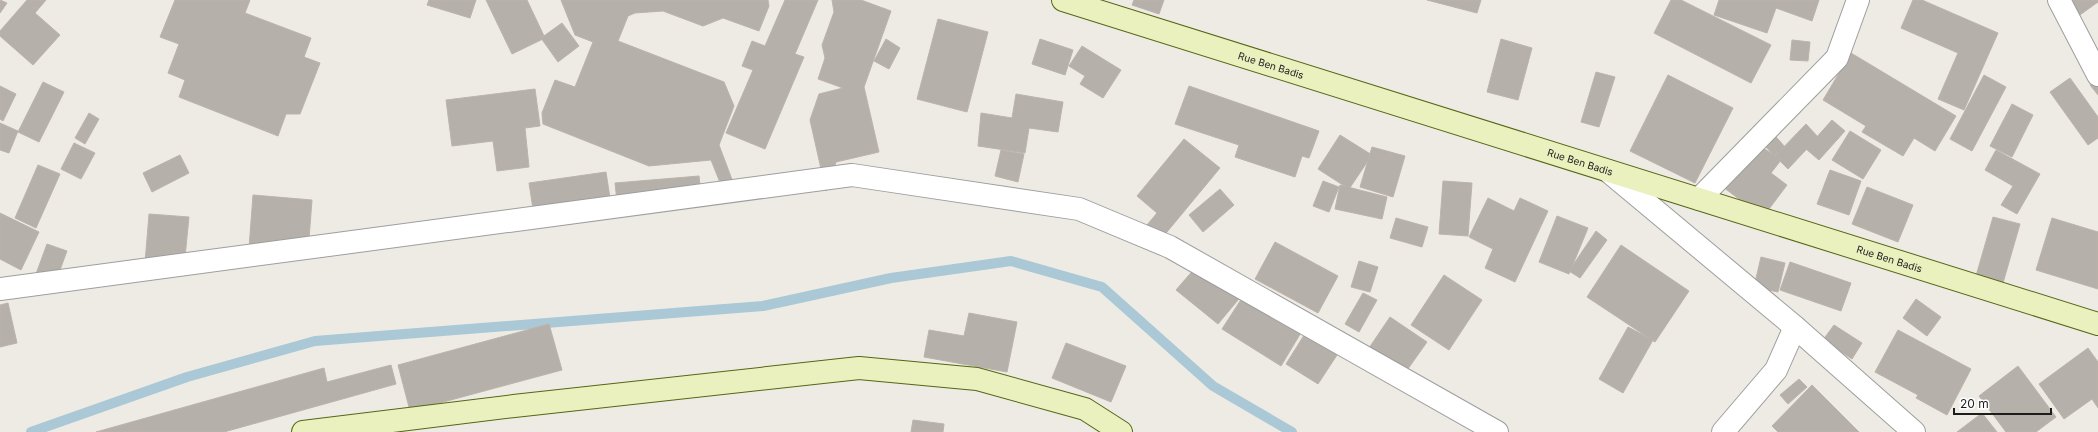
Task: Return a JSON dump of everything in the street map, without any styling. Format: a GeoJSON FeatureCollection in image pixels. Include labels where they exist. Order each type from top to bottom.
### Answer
{"type":"FeatureCollection","features":[{"type":"Feature","properties":{"kind":"street","name":"Rue Ben Badis"},"geometry":{"type":"LineString","coordinates":[[1063,0],[2098,324]]}},
{"type":"Feature","properties":{"kind":"street"},"geometry":{"type":"LineString","coordinates":[[1699,199],[1837,58],[1858,0]]}},
{"type":"Feature","properties":{"kind":"street"},"geometry":{"type":"LineString","coordinates":[[2059,0],[2098,75]]}},
{"type":"Feature","properties":{"kind":"street"},"geometry":{"type":"LineString","coordinates":[[1608,171],[1795,327],[1914,432]]}},
{"type":"Feature","properties":{"kind":"street"},"geometry":{"type":"LineString","coordinates":[[0,289],[852,176],[1079,209],[1170,247],[1497,432]]}},
{"type":"Feature","properties":{"kind":"street"},"geometry":{"type":"LineString","coordinates":[[1723,432],[1776,370],[1795,327]]}},
{"type":"Feature","properties":{"kind":"street"},"geometry":{"type":"LineString","coordinates":[[303,432],[370,428],[514,406],[859,368],[977,379],[1085,408],[1121,432]]}},
{"type":"Feature","properties":{"kind":"building"},"geometry":{"type":"Polygon","coordinates":[[[0,0],[7,3],[0,13],[0,0]]]}},
{"type":"Feature","properties":{"kind":"building"},"geometry":{"type":"Polygon","coordinates":[[[27,0],[46,0],[35,13],[60,35],[33,65],[0,36],[0,31],[27,0]]]}},
{"type":"Feature","properties":{"kind":"building"},"geometry":{"type":"Polygon","coordinates":[[[175,0],[250,0],[245,13],[311,38],[304,57],[320,63],[300,114],[286,114],[278,136],[179,97],[185,80],[168,73],[179,44],[160,37],[175,0]]]}},
{"type":"Feature","properties":{"kind":"building"},"geometry":{"type":"Polygon","coordinates":[[[429,0],[476,0],[470,18],[427,5],[429,0]]]}},
{"type":"Feature","properties":{"kind":"building"},"geometry":{"type":"Polygon","coordinates":[[[486,0],[527,0],[545,38],[512,54],[486,0]]]}},
{"type":"Feature","properties":{"kind":"building"},"geometry":{"type":"Polygon","coordinates":[[[561,0],[768,0],[769,6],[759,31],[723,18],[703,26],[663,11],[635,13],[628,16],[618,41],[724,82],[734,106],[719,145],[739,198],[727,200],[711,160],[649,166],[543,124],[542,113],[555,80],[575,87],[593,42],[575,35],[561,0]]]}},
{"type":"Feature","properties":{"kind":"building"},"geometry":{"type":"Polygon","coordinates":[[[785,0],[818,0],[795,54],[804,57],[765,149],[726,133],[753,70],[742,66],[752,41],[765,46],[785,0]]]}},
{"type":"Feature","properties":{"kind":"building"},"geometry":{"type":"Polygon","coordinates":[[[832,0],[861,0],[891,11],[864,87],[879,152],[836,162],[826,191],[810,120],[819,94],[843,88],[818,79],[825,58],[822,45],[834,12],[832,0]]]}},
{"type":"Feature","properties":{"kind":"building"},"geometry":{"type":"Polygon","coordinates":[[[1134,0],[1164,0],[1159,14],[1132,5],[1134,0]]]}},
{"type":"Feature","properties":{"kind":"building"},"geometry":{"type":"Polygon","coordinates":[[[1427,0],[1481,0],[1477,13],[1427,0]]]}},
{"type":"Feature","properties":{"kind":"building"},"geometry":{"type":"Polygon","coordinates":[[[1671,0],[1681,0],[1771,45],[1751,83],[1654,33],[1671,0]]]}},
{"type":"Feature","properties":{"kind":"building"},"geometry":{"type":"Polygon","coordinates":[[[1719,0],[1819,0],[1812,21],[1776,8],[1767,33],[1714,15],[1719,0]]]}},
{"type":"Feature","properties":{"kind":"building"},"geometry":{"type":"Polygon","coordinates":[[[1913,0],[1922,0],[1998,33],[1964,110],[1938,99],[1958,53],[1901,28],[1913,0]]]}},
{"type":"Feature","properties":{"kind":"building"},"geometry":{"type":"Polygon","coordinates":[[[2064,0],[2098,0],[2098,2],[2077,17],[2064,0]]]}},
{"type":"Feature","properties":{"kind":"building"},"geometry":{"type":"Polygon","coordinates":[[[938,19],[988,32],[967,112],[917,99],[938,19]]]}},
{"type":"Feature","properties":{"kind":"building"},"geometry":{"type":"Polygon","coordinates":[[[562,23],[579,46],[558,62],[541,38],[562,23]]]}},
{"type":"Feature","properties":{"kind":"building"},"geometry":{"type":"Polygon","coordinates":[[[886,39],[900,48],[889,69],[874,61],[886,39]]]}},
{"type":"Feature","properties":{"kind":"building"},"geometry":{"type":"Polygon","coordinates":[[[1040,39],[1073,50],[1065,75],[1032,64],[1040,39]]]}},
{"type":"Feature","properties":{"kind":"building"},"geometry":{"type":"Polygon","coordinates":[[[1501,39],[1532,48],[1518,100],[1487,92],[1501,39]]]}},
{"type":"Feature","properties":{"kind":"building"},"geometry":{"type":"Polygon","coordinates":[[[1792,40],[1810,42],[1808,61],[1790,60],[1792,40]]]}},
{"type":"Feature","properties":{"kind":"building"},"geometry":{"type":"Polygon","coordinates":[[[1082,46],[1121,70],[1103,98],[1080,84],[1085,76],[1069,66],[1082,46]]]}},
{"type":"Feature","properties":{"kind":"building"},"geometry":{"type":"Polygon","coordinates":[[[1851,53],[1956,116],[1935,151],[1914,138],[1903,156],[1862,132],[1866,126],[1823,100],[1851,53]]]}},
{"type":"Feature","properties":{"kind":"building"},"geometry":{"type":"Polygon","coordinates":[[[1596,72],[1615,77],[1599,127],[1581,122],[1596,72]]]}},
{"type":"Feature","properties":{"kind":"building"},"geometry":{"type":"Polygon","coordinates":[[[1668,75],[1733,108],[1695,183],[1630,151],[1668,75]]]}},
{"type":"Feature","properties":{"kind":"building"},"geometry":{"type":"Polygon","coordinates":[[[1984,75],[2006,87],[1972,151],[1950,139],[1984,75]]]}},
{"type":"Feature","properties":{"kind":"building"},"geometry":{"type":"Polygon","coordinates":[[[2070,78],[2098,117],[2098,138],[2088,145],[2050,92],[2070,78]]]}},
{"type":"Feature","properties":{"kind":"building"},"geometry":{"type":"Polygon","coordinates":[[[2098,78],[2098,95],[2090,85],[2098,78]]]}},
{"type":"Feature","properties":{"kind":"building"},"geometry":{"type":"Polygon","coordinates":[[[43,82],[64,92],[39,142],[18,132],[43,82]]]}},
{"type":"Feature","properties":{"kind":"building"},"geometry":{"type":"Polygon","coordinates":[[[0,86],[16,94],[3,121],[0,119],[0,86]]]}},
{"type":"Feature","properties":{"kind":"building"},"geometry":{"type":"Polygon","coordinates":[[[1189,86],[1319,131],[1309,158],[1302,156],[1295,177],[1235,157],[1239,145],[1175,124],[1189,86]]]}},
{"type":"Feature","properties":{"kind":"building"},"geometry":{"type":"Polygon","coordinates":[[[535,89],[540,126],[525,128],[529,167],[497,171],[493,141],[452,146],[446,100],[535,89]]]}},
{"type":"Feature","properties":{"kind":"building"},"geometry":{"type":"Polygon","coordinates":[[[1016,94],[1063,102],[1058,132],[1029,128],[1025,153],[978,146],[981,113],[1012,118],[1016,94]]]}},
{"type":"Feature","properties":{"kind":"building"},"geometry":{"type":"Polygon","coordinates":[[[2012,104],[2033,115],[2012,157],[1990,146],[2012,104]]]}},
{"type":"Feature","properties":{"kind":"building"},"geometry":{"type":"Polygon","coordinates":[[[89,113],[99,119],[85,144],[75,138],[89,113]]]}},
{"type":"Feature","properties":{"kind":"building"},"geometry":{"type":"Polygon","coordinates":[[[1832,120],[1845,131],[1819,160],[1806,149],[1832,120]]]}},
{"type":"Feature","properties":{"kind":"building"},"geometry":{"type":"Polygon","coordinates":[[[0,123],[18,131],[9,153],[0,150],[0,123]]]}},
{"type":"Feature","properties":{"kind":"building"},"geometry":{"type":"Polygon","coordinates":[[[1806,124],[1818,137],[1788,169],[1775,156],[1806,124]]]}},
{"type":"Feature","properties":{"kind":"building"},"geometry":{"type":"Polygon","coordinates":[[[1770,130],[1785,147],[1774,156],[1759,139],[1770,130]]]}},
{"type":"Feature","properties":{"kind":"building"},"geometry":{"type":"Polygon","coordinates":[[[1850,131],[1881,150],[1863,179],[1832,160],[1850,131]]]}},
{"type":"Feature","properties":{"kind":"building"},"geometry":{"type":"Polygon","coordinates":[[[1340,135],[1372,155],[1349,189],[1318,169],[1340,135]]]}},
{"type":"Feature","properties":{"kind":"building"},"geometry":{"type":"Polygon","coordinates":[[[1184,139],[1220,168],[1162,238],[1147,225],[1157,213],[1137,196],[1184,139]]]}},
{"type":"Feature","properties":{"kind":"building"},"geometry":{"type":"Polygon","coordinates":[[[74,143],[95,153],[81,179],[61,169],[74,143]]]}},
{"type":"Feature","properties":{"kind":"building"},"geometry":{"type":"Polygon","coordinates":[[[1756,143],[1781,160],[1771,173],[1787,185],[1763,217],[1723,187],[1756,143]]]}},
{"type":"Feature","properties":{"kind":"building"},"geometry":{"type":"Polygon","coordinates":[[[1372,147],[1405,156],[1393,197],[1360,187],[1372,147]]]}},
{"type":"Feature","properties":{"kind":"building"},"geometry":{"type":"Polygon","coordinates":[[[1001,150],[1024,154],[1018,182],[995,176],[1001,150]]]}},
{"type":"Feature","properties":{"kind":"building"},"geometry":{"type":"Polygon","coordinates":[[[1996,150],[2040,174],[2017,214],[2001,205],[2013,186],[1985,170],[1996,150]]]}},
{"type":"Feature","properties":{"kind":"building"},"geometry":{"type":"Polygon","coordinates":[[[180,155],[189,173],[152,192],[143,173],[180,155]]]}},
{"type":"Feature","properties":{"kind":"building"},"geometry":{"type":"Polygon","coordinates":[[[38,165],[60,174],[36,228],[15,218],[38,165]]]}},
{"type":"Feature","properties":{"kind":"building"},"geometry":{"type":"Polygon","coordinates":[[[1830,170],[1861,181],[1849,215],[1817,204],[1830,170]]]}},
{"type":"Feature","properties":{"kind":"building"},"geometry":{"type":"Polygon","coordinates":[[[606,172],[612,211],[535,222],[529,183],[606,172]]]}},
{"type":"Feature","properties":{"kind":"building"},"geometry":{"type":"Polygon","coordinates":[[[699,176],[702,203],[618,210],[615,183],[699,176]]]}},
{"type":"Feature","properties":{"kind":"building"},"geometry":{"type":"Polygon","coordinates":[[[1323,181],[1339,187],[1329,212],[1313,206],[1323,181]]]}},
{"type":"Feature","properties":{"kind":"building"},"geometry":{"type":"Polygon","coordinates":[[[1443,181],[1472,183],[1468,236],[1439,234],[1443,181]]]}},
{"type":"Feature","properties":{"kind":"building"},"geometry":{"type":"Polygon","coordinates":[[[1340,185],[1387,197],[1382,219],[1335,209],[1340,185]]]}},
{"type":"Feature","properties":{"kind":"building"},"geometry":{"type":"Polygon","coordinates":[[[1867,187],[1913,205],[1898,242],[1852,224],[1867,187]]]}},
{"type":"Feature","properties":{"kind":"building"},"geometry":{"type":"Polygon","coordinates":[[[1220,189],[1234,205],[1203,232],[1189,215],[1220,189]]]}},
{"type":"Feature","properties":{"kind":"building"},"geometry":{"type":"Polygon","coordinates":[[[253,195],[312,200],[308,252],[249,248],[253,195]]]}},
{"type":"Feature","properties":{"kind":"building"},"geometry":{"type":"Polygon","coordinates":[[[1488,198],[1514,211],[1520,198],[1548,211],[1515,282],[1485,268],[1493,249],[1469,237],[1488,198]]]}},
{"type":"Feature","properties":{"kind":"building"},"geometry":{"type":"Polygon","coordinates":[[[0,213],[39,232],[21,270],[0,259],[0,213]]]}},
{"type":"Feature","properties":{"kind":"building"},"geometry":{"type":"Polygon","coordinates":[[[149,214],[189,217],[185,257],[144,275],[149,214]]]}},
{"type":"Feature","properties":{"kind":"building"},"geometry":{"type":"Polygon","coordinates":[[[1557,216],[1588,228],[1569,274],[1539,262],[1557,216]]]}},
{"type":"Feature","properties":{"kind":"building"},"geometry":{"type":"Polygon","coordinates":[[[1993,217],[2020,224],[2003,283],[1976,276],[1993,217]]]}},
{"type":"Feature","properties":{"kind":"building"},"geometry":{"type":"Polygon","coordinates":[[[1396,218],[1428,227],[1422,247],[1390,238],[1396,218]]]}},
{"type":"Feature","properties":{"kind":"building"},"geometry":{"type":"Polygon","coordinates":[[[2052,218],[2098,232],[2098,289],[2036,270],[2052,218]]]}},
{"type":"Feature","properties":{"kind":"building"},"geometry":{"type":"Polygon","coordinates":[[[1596,231],[1607,240],[1580,278],[1569,271],[1596,231]]]}},
{"type":"Feature","properties":{"kind":"building"},"geometry":{"type":"Polygon","coordinates":[[[1275,242],[1338,276],[1318,313],[1255,279],[1275,242]]]}},
{"type":"Feature","properties":{"kind":"building"},"geometry":{"type":"Polygon","coordinates":[[[47,244],[67,251],[53,289],[33,282],[47,244]]]}},
{"type":"Feature","properties":{"kind":"building"},"geometry":{"type":"Polygon","coordinates":[[[1621,245],[1689,291],[1655,342],[1587,297],[1621,245]]]}},
{"type":"Feature","properties":{"kind":"building"},"geometry":{"type":"Polygon","coordinates":[[[1761,257],[1785,263],[1778,292],[1754,287],[1761,257]]]}},
{"type":"Feature","properties":{"kind":"building"},"geometry":{"type":"Polygon","coordinates":[[[1202,260],[1243,294],[1218,324],[1176,290],[1202,260]]]}},
{"type":"Feature","properties":{"kind":"building"},"geometry":{"type":"Polygon","coordinates":[[[1359,261],[1378,267],[1370,292],[1351,287],[1359,261]]]}},
{"type":"Feature","properties":{"kind":"building"},"geometry":{"type":"Polygon","coordinates":[[[1790,262],[1851,283],[1841,311],[1780,290],[1790,262]]]}},
{"type":"Feature","properties":{"kind":"building"},"geometry":{"type":"Polygon","coordinates":[[[1444,275],[1482,300],[1449,350],[1411,325],[1444,275]]]}},
{"type":"Feature","properties":{"kind":"building"},"geometry":{"type":"Polygon","coordinates":[[[1363,293],[1377,300],[1359,332],[1345,324],[1363,293]]]}},
{"type":"Feature","properties":{"kind":"building"},"geometry":{"type":"Polygon","coordinates":[[[1244,295],[1302,331],[1281,366],[1222,329],[1244,295]]]}},
{"type":"Feature","properties":{"kind":"building"},"geometry":{"type":"Polygon","coordinates":[[[1916,299],[1941,317],[1927,336],[1903,318],[1916,299]]]}},
{"type":"Feature","properties":{"kind":"building"},"geometry":{"type":"Polygon","coordinates":[[[8,303],[17,343],[0,347],[0,305],[8,303]]]}},
{"type":"Feature","properties":{"kind":"building"},"geometry":{"type":"Polygon","coordinates":[[[969,313],[1017,322],[1007,372],[924,357],[929,330],[964,336],[969,313]]]}},
{"type":"Feature","properties":{"kind":"building"},"geometry":{"type":"Polygon","coordinates":[[[1390,317],[1427,342],[1405,373],[1369,348],[1390,317]]]}},
{"type":"Feature","properties":{"kind":"building"},"geometry":{"type":"Polygon","coordinates":[[[549,324],[562,370],[410,411],[398,365],[549,324]]]}},
{"type":"Feature","properties":{"kind":"building"},"geometry":{"type":"Polygon","coordinates":[[[1834,325],[1862,343],[1852,359],[1823,340],[1834,325]]]}},
{"type":"Feature","properties":{"kind":"building"},"geometry":{"type":"Polygon","coordinates":[[[1628,327],[1653,340],[1623,393],[1599,379],[1628,327]]]}},
{"type":"Feature","properties":{"kind":"building"},"geometry":{"type":"Polygon","coordinates":[[[1898,330],[1971,369],[1947,415],[1916,398],[1918,395],[1875,372],[1898,330]]]}},
{"type":"Feature","properties":{"kind":"building"},"geometry":{"type":"Polygon","coordinates":[[[1306,332],[1339,352],[1318,384],[1286,364],[1306,332]]]}},
{"type":"Feature","properties":{"kind":"building"},"geometry":{"type":"Polygon","coordinates":[[[1066,343],[1126,366],[1111,402],[1052,378],[1066,343]]]}},
{"type":"Feature","properties":{"kind":"building"},"geometry":{"type":"Polygon","coordinates":[[[2088,348],[2098,362],[2098,408],[2092,399],[2064,419],[2039,384],[2088,348]]]}},
{"type":"Feature","properties":{"kind":"building"},"geometry":{"type":"Polygon","coordinates":[[[391,365],[396,384],[224,432],[96,432],[324,368],[327,382],[391,365]]]}},
{"type":"Feature","properties":{"kind":"building"},"geometry":{"type":"Polygon","coordinates":[[[2018,366],[2056,417],[2036,432],[2006,432],[1979,396],[2018,366]]]}},
{"type":"Feature","properties":{"kind":"building"},"geometry":{"type":"Polygon","coordinates":[[[1799,379],[1807,387],[1788,404],[1780,395],[1799,379]]]}},
{"type":"Feature","properties":{"kind":"building"},"geometry":{"type":"Polygon","coordinates":[[[1812,385],[1859,432],[1778,432],[1772,426],[1812,385]]]}},
{"type":"Feature","properties":{"kind":"building"},"geometry":{"type":"Polygon","coordinates":[[[1982,413],[1997,432],[1957,432],[1982,413]]]}},
{"type":"Feature","properties":{"kind":"building"},"geometry":{"type":"Polygon","coordinates":[[[913,420],[944,424],[943,432],[911,432],[913,420]]]}},
{"type":"Feature","properties":{"kind":"waterway"},"geometry":{"type":"LineString","coordinates":[[31,432],[187,377],[315,341],[763,306],[891,278],[1011,261],[1102,287],[1213,386],[1292,432]]}}]}
